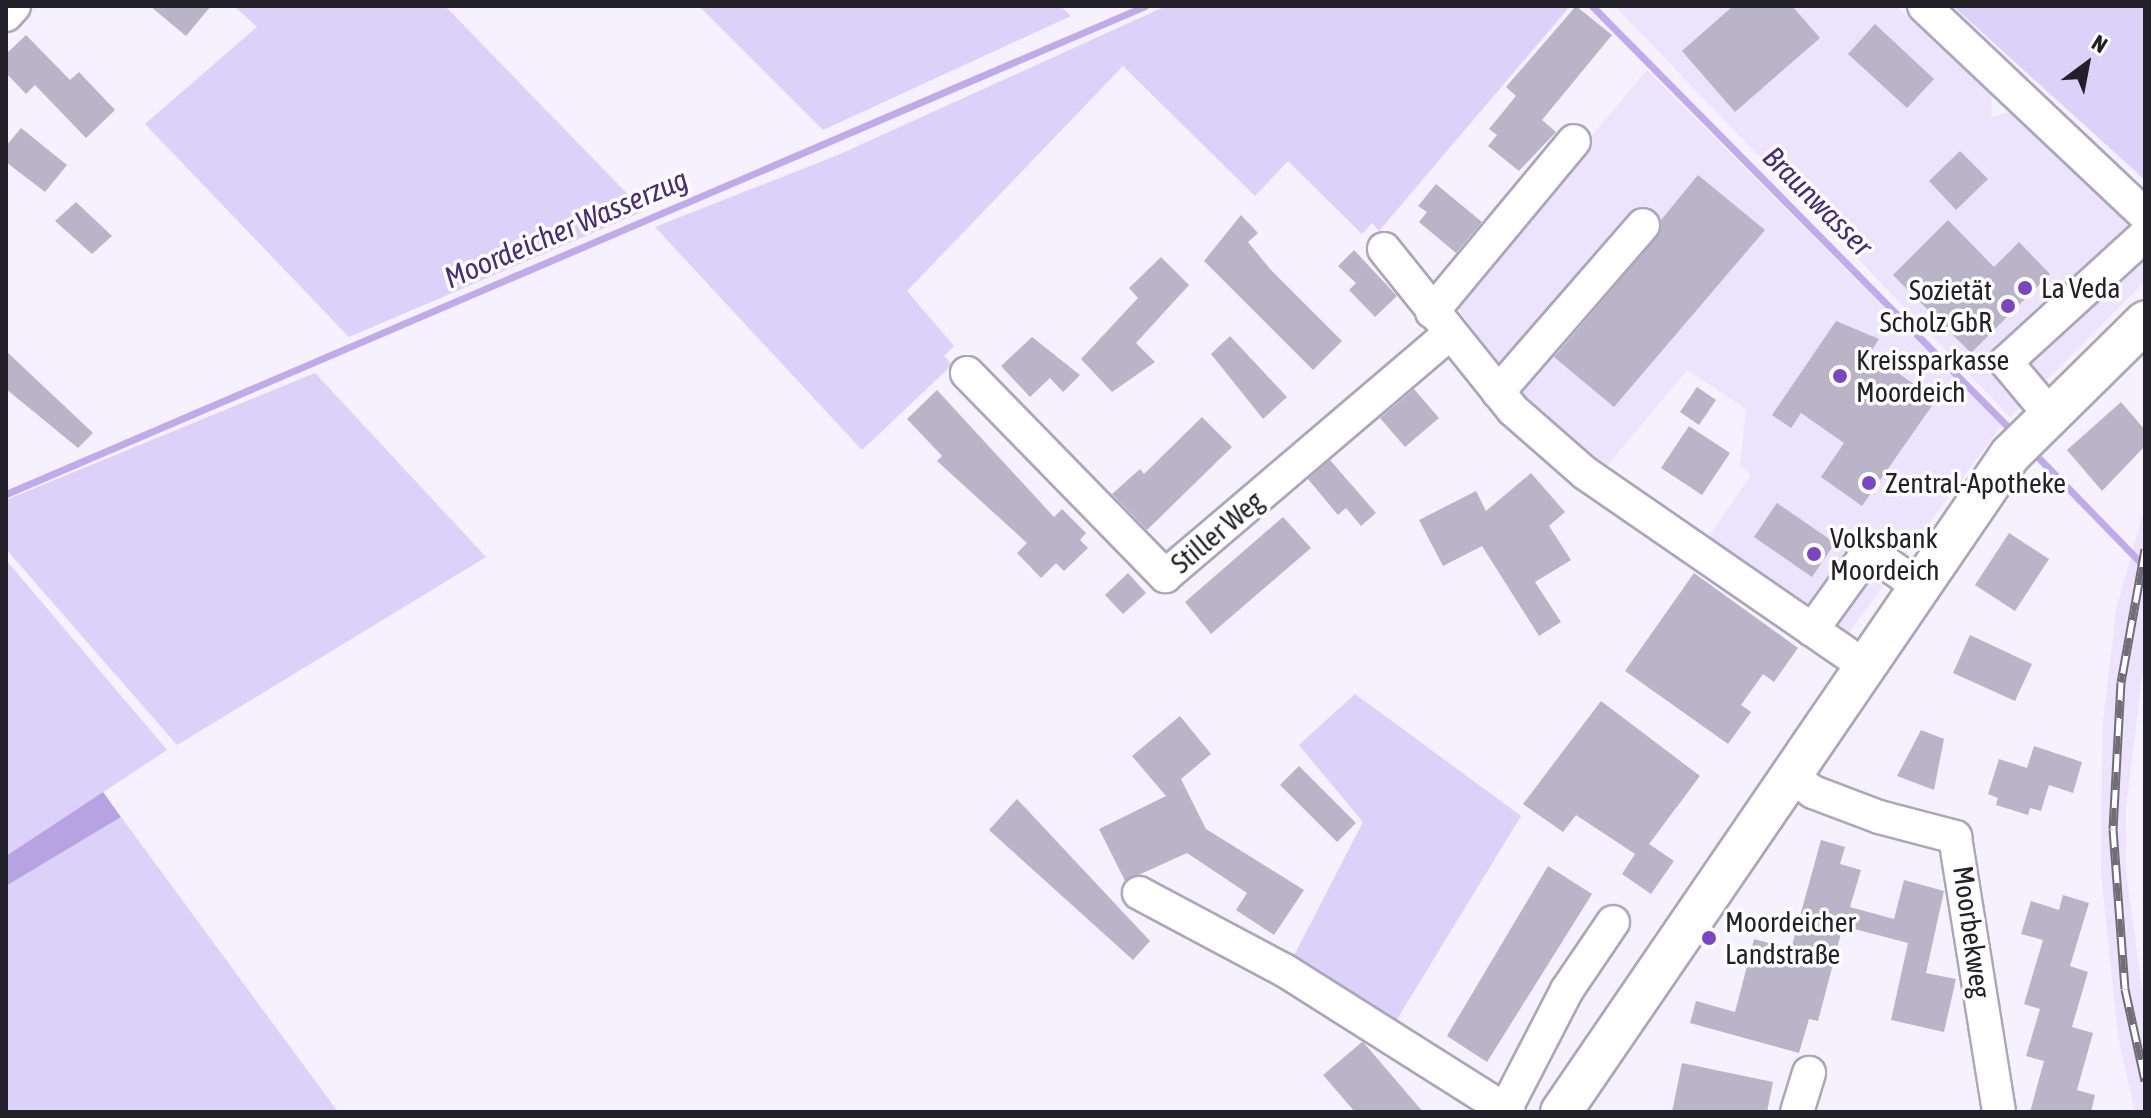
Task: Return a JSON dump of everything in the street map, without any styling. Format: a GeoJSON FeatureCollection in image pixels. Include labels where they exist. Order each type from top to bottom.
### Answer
{"type":"FeatureCollection","features":[{"type":"Feature","properties":{"kind":"main road"},"geometry":{"type":"LineString","coordinates":[[1576,1105],[1789,774],[1917,585],[2031,430],[2145,322]]}},
{"type":"Feature","properties":{"kind":"street"},"geometry":{"type":"LineString","coordinates":[[6,15],[14,6]]}},
{"type":"Feature","properties":{"kind":"street"},"geometry":{"type":"LineString","coordinates":[[1924,6],[2145,215]]}},
{"type":"Feature","properties":{"kind":"street"},"geometry":{"type":"LineString","coordinates":[[1441,323],[1574,141]]}},
{"type":"Feature","properties":{"kind":"street"},"geometry":{"type":"LineString","coordinates":[[1498,392],[1643,225]]}},
{"type":"Feature","properties":{"kind":"street"},"geometry":{"type":"LineString","coordinates":[[2031,430],[2006,362],[2145,235]]}},
{"type":"Feature","properties":{"kind":"street"},"geometry":{"type":"LineString","coordinates":[[1384,249],[1498,392],[1585,473],[1863,665]]}},
{"type":"Feature","properties":{"kind":"street","name":"Stiller Weg"},"geometry":{"type":"LineString","coordinates":[[967,373],[1165,576],[1441,323]]}},
{"type":"Feature","properties":{"kind":"street"},"geometry":{"type":"LineString","coordinates":[[1812,630],[1869,551],[1917,585]]}},
{"type":"Feature","properties":{"kind":"street","name":"Moorbekweg"},"geometry":{"type":"LineString","coordinates":[[1789,774],[1813,792],[1879,817],[1955,837],[1965,861],[1999,1112]]}},
{"type":"Feature","properties":{"kind":"street"},"geometry":{"type":"LineString","coordinates":[[1139,893],[1284,970],[1507,1111],[1567,990],[1613,922]]}},
{"type":"Feature","properties":{"kind":"street"},"geometry":{"type":"LineString","coordinates":[[1797,1112],[1809,1073]]}},
{"type":"Feature","properties":{"kind":"shaded area"},"geometry":{"type":"Polygon","coordinates":[[[234,6],[445,6],[644,211],[349,337],[145,124],[257,27],[234,6]]]}},
{"type":"Feature","properties":{"kind":"shaded area"},"geometry":{"type":"Polygon","coordinates":[[[699,6],[1060,6],[1071,16],[823,130],[699,6]]]}},
{"type":"Feature","properties":{"kind":"shaded area"},"geometry":{"type":"Polygon","coordinates":[[[1166,6],[1570,6],[1379,231],[1372,223],[1362,234],[1288,161],[1255,196],[1123,66],[907,291],[954,346],[944,356],[952,365],[862,450],[655,227],[838,155],[1166,6]]]}},
{"type":"Feature","properties":{"kind":"shaded area"},"geometry":{"type":"Polygon","coordinates":[[[1615,6],[1895,6],[1992,93],[1991,117],[2012,112],[2145,239],[2145,281],[2010,417],[1615,6]]]}},
{"type":"Feature","properties":{"kind":"shaded area"},"geometry":{"type":"Polygon","coordinates":[[[1953,6],[2145,6],[2145,180],[1953,6]]]}},
{"type":"Feature","properties":{"kind":"shaded area"},"geometry":{"type":"Polygon","coordinates":[[[1647,70],[2001,426],[1847,635],[1707,539],[1751,475],[1740,465],[1746,409],[1687,370],[1606,467],[1536,413],[1453,302],[1647,70]]]}},
{"type":"Feature","properties":{"kind":"shaded area"},"geometry":{"type":"Polygon","coordinates":[[[315,373],[486,557],[177,745],[6,549],[6,500],[315,373]]]}},
{"type":"Feature","properties":{"kind":"shaded area"},"geometry":{"type":"Polygon","coordinates":[[[2145,506],[2145,653],[2126,808],[2126,872],[2145,1009],[2145,1112],[2135,1112],[2118,1037],[2101,872],[2102,731],[2116,610],[2145,506]]]}},
{"type":"Feature","properties":{"kind":"shaded area"},"geometry":{"type":"Polygon","coordinates":[[[6,560],[167,750],[6,856],[6,560]]]}},
{"type":"Feature","properties":{"kind":"shaded area"},"geometry":{"type":"Polygon","coordinates":[[[1355,694],[1521,816],[1388,1034],[1286,971],[1363,822],[1299,745],[1355,694]]]}},
{"type":"Feature","properties":{"kind":"shaded area"},"geometry":{"type":"Polygon","coordinates":[[[103,792],[121,817],[6,886],[6,856],[103,792]]]}},
{"type":"Feature","properties":{"kind":"shaded area"},"geometry":{"type":"Polygon","coordinates":[[[121,817],[338,1112],[6,1112],[6,886],[121,817]]]}},
{"type":"Feature","properties":{"kind":"building"},"geometry":{"type":"Polygon","coordinates":[[[150,6],[211,6],[186,36],[150,6]]]}},
{"type":"Feature","properties":{"kind":"building"},"geometry":{"type":"Polygon","coordinates":[[[1576,6],[1612,35],[1542,120],[1556,132],[1519,171],[1488,146],[1497,135],[1489,129],[1516,96],[1506,87],[1576,6]]]}},
{"type":"Feature","properties":{"kind":"building"},"geometry":{"type":"Polygon","coordinates":[[[1733,6],[1792,6],[1820,38],[1735,112],[1682,51],[1733,6]]]}},
{"type":"Feature","properties":{"kind":"building"},"geometry":{"type":"Polygon","coordinates":[[[1875,24],[1934,79],[1907,108],[1848,54],[1875,24]]]}},
{"type":"Feature","properties":{"kind":"building"},"geometry":{"type":"Polygon","coordinates":[[[26,35],[70,80],[79,72],[115,110],[86,138],[35,85],[26,94],[6,73],[6,54],[26,35]]]}},
{"type":"Feature","properties":{"kind":"building"},"geometry":{"type":"Polygon","coordinates":[[[21,128],[67,165],[45,192],[6,162],[6,146],[21,128]]]}},
{"type":"Feature","properties":{"kind":"building"},"geometry":{"type":"Polygon","coordinates":[[[1960,151],[1988,179],[1956,210],[1929,181],[1960,151]]]}},
{"type":"Feature","properties":{"kind":"building"},"geometry":{"type":"Polygon","coordinates":[[[1698,175],[1765,230],[1614,407],[1554,357],[1657,237],[1661,220],[1698,175]]]}},
{"type":"Feature","properties":{"kind":"building"},"geometry":{"type":"Polygon","coordinates":[[[1436,184],[1482,222],[1456,253],[1419,222],[1427,212],[1418,206],[1436,184]]]}},
{"type":"Feature","properties":{"kind":"building"},"geometry":{"type":"Polygon","coordinates":[[[76,202],[112,236],[92,254],[55,221],[76,202]]]}},
{"type":"Feature","properties":{"kind":"building"},"geometry":{"type":"Polygon","coordinates":[[[1241,215],[1258,233],[1248,242],[1270,269],[1342,341],[1313,370],[1204,261],[1241,215]]]}},
{"type":"Feature","properties":{"kind":"building"},"geometry":{"type":"Polygon","coordinates":[[[1948,220],[1994,267],[2019,242],[2050,274],[1971,353],[1893,275],[1948,220]]]}},
{"type":"Feature","properties":{"kind":"building"},"geometry":{"type":"Polygon","coordinates":[[[1354,250],[1397,296],[1375,317],[1349,290],[1356,283],[1338,266],[1354,250]]]}},
{"type":"Feature","properties":{"kind":"building"},"geometry":{"type":"Polygon","coordinates":[[[1161,257],[1189,285],[1136,343],[1155,362],[1112,392],[1081,359],[1138,298],[1129,288],[1161,257]]]}},
{"type":"Feature","properties":{"kind":"building"},"geometry":{"type":"Polygon","coordinates":[[[1836,321],[1879,339],[1870,353],[1936,400],[1862,506],[1821,477],[1844,443],[1801,413],[1791,428],[1772,415],[1836,321]]]}},
{"type":"Feature","properties":{"kind":"building"},"geometry":{"type":"Polygon","coordinates":[[[1230,336],[1287,397],[1263,419],[1211,354],[1230,336]]]}},
{"type":"Feature","properties":{"kind":"building"},"geometry":{"type":"Polygon","coordinates":[[[1032,337],[1080,375],[1063,392],[1050,378],[1030,397],[1001,366],[1032,337]]]}},
{"type":"Feature","properties":{"kind":"building"},"geometry":{"type":"Polygon","coordinates":[[[6,351],[93,433],[78,448],[6,389],[6,351]]]}},
{"type":"Feature","properties":{"kind":"building"},"geometry":{"type":"Polygon","coordinates":[[[1697,387],[1716,400],[1699,425],[1680,412],[1697,387]]]}},
{"type":"Feature","properties":{"kind":"building"},"geometry":{"type":"Polygon","coordinates":[[[1414,389],[1439,418],[1405,447],[1380,418],[1414,389]]]}},
{"type":"Feature","properties":{"kind":"building"},"geometry":{"type":"Polygon","coordinates":[[[937,390],[1054,517],[1062,509],[1086,533],[1080,540],[1088,548],[1064,571],[1056,563],[1041,578],[1017,553],[1027,543],[937,461],[942,456],[907,419],[937,390]]]}},
{"type":"Feature","properties":{"kind":"building"},"geometry":{"type":"Polygon","coordinates":[[[2121,402],[2145,430],[2145,446],[2102,491],[2067,450],[2121,402]]]}},
{"type":"Feature","properties":{"kind":"building"},"geometry":{"type":"Polygon","coordinates":[[[1202,417],[1232,447],[1147,530],[1112,494],[1140,469],[1144,474],[1202,417]]]}},
{"type":"Feature","properties":{"kind":"building"},"geometry":{"type":"Polygon","coordinates":[[[1689,426],[1730,453],[1702,495],[1661,468],[1689,426]]]}},
{"type":"Feature","properties":{"kind":"building"},"geometry":{"type":"Polygon","coordinates":[[[1330,460],[1376,513],[1361,526],[1346,508],[1338,515],[1308,479],[1330,460]]]}},
{"type":"Feature","properties":{"kind":"building"},"geometry":{"type":"Polygon","coordinates":[[[1531,473],[1565,512],[1549,526],[1571,560],[1535,582],[1561,622],[1539,636],[1482,546],[1443,566],[1419,520],[1476,491],[1486,511],[1531,473]]]}},
{"type":"Feature","properties":{"kind":"building"},"geometry":{"type":"Polygon","coordinates":[[[1777,503],[1835,543],[1812,577],[1754,537],[1777,503]]]}},
{"type":"Feature","properties":{"kind":"building"},"geometry":{"type":"Polygon","coordinates":[[[1283,517],[1311,548],[1211,634],[1185,602],[1283,517]]]}},
{"type":"Feature","properties":{"kind":"building"},"geometry":{"type":"Polygon","coordinates":[[[2009,533],[2049,559],[2015,611],[1975,585],[2009,533]]]}},
{"type":"Feature","properties":{"kind":"building"},"geometry":{"type":"Polygon","coordinates":[[[1128,573],[1146,593],[1123,614],[1105,595],[1128,573]]]}},
{"type":"Feature","properties":{"kind":"building"},"geometry":{"type":"Polygon","coordinates":[[[1694,573],[1798,648],[1774,682],[1763,674],[1741,705],[1751,712],[1728,744],[1625,671],[1694,573]]]}},
{"type":"Feature","properties":{"kind":"building"},"geometry":{"type":"Polygon","coordinates":[[[1970,635],[2032,664],[2015,701],[1953,673],[1970,635]]]}},
{"type":"Feature","properties":{"kind":"building"},"geometry":{"type":"Polygon","coordinates":[[[1601,701],[1700,776],[1649,844],[1674,861],[1651,894],[1622,874],[1635,854],[1576,815],[1563,832],[1523,804],[1601,701]]]}},
{"type":"Feature","properties":{"kind":"building"},"geometry":{"type":"Polygon","coordinates":[[[1180,716],[1211,754],[1181,779],[1206,829],[1304,890],[1274,935],[1236,910],[1247,893],[1187,853],[1125,881],[1099,829],[1166,796],[1132,756],[1180,716]]]}},
{"type":"Feature","properties":{"kind":"building"},"geometry":{"type":"Polygon","coordinates":[[[1921,730],[1944,739],[1934,790],[1897,776],[1921,730]]]}},
{"type":"Feature","properties":{"kind":"building"},"geometry":{"type":"Polygon","coordinates":[[[2034,746],[2082,762],[2073,793],[2049,785],[2041,811],[2030,808],[2028,815],[1996,805],[1998,798],[1988,794],[1999,759],[2027,768],[2034,746]]]}},
{"type":"Feature","properties":{"kind":"building"},"geometry":{"type":"Polygon","coordinates":[[[1299,766],[1356,823],[1337,842],[1280,785],[1299,766]]]}},
{"type":"Feature","properties":{"kind":"building"},"geometry":{"type":"Polygon","coordinates":[[[1017,799],[1150,941],[1133,960],[989,830],[1017,799]]]}},
{"type":"Feature","properties":{"kind":"building"},"geometry":{"type":"Polygon","coordinates":[[[1821,840],[1845,847],[1840,864],[1861,870],[1850,907],[1894,919],[1904,880],[1944,891],[1926,973],[1956,979],[1944,1032],[1891,1020],[1908,943],[1843,926],[1818,1021],[1809,1019],[1799,1053],[1690,1023],[1696,1001],[1735,1012],[1754,939],[1791,949],[1821,840]]]}},
{"type":"Feature","properties":{"kind":"building"},"geometry":{"type":"Polygon","coordinates":[[[1548,866],[1592,894],[1487,1062],[1447,1036],[1548,866]]]}},
{"type":"Feature","properties":{"kind":"building"},"geometry":{"type":"Polygon","coordinates":[[[2063,895],[2089,903],[2070,966],[2088,972],[2072,1027],[2093,1033],[2077,1090],[2095,1095],[2091,1112],[2030,1112],[2044,1061],[2026,1056],[2040,1009],[2024,1004],[2043,940],[2021,934],[2031,901],[2059,910],[2063,895]]]}},
{"type":"Feature","properties":{"kind":"building"},"geometry":{"type":"Polygon","coordinates":[[[1362,1042],[1423,1112],[1355,1112],[1323,1075],[1362,1042]]]}},
{"type":"Feature","properties":{"kind":"building"},"geometry":{"type":"Polygon","coordinates":[[[1682,1063],[1773,1082],[1767,1112],[1672,1112],[1682,1063]]]}},
{"type":"Feature","properties":{"kind":"waterway","name":"Moordeicher Wasserzug"},"geometry":{"type":"LineString","coordinates":[[6,494],[1145,6]]}},
{"type":"Feature","properties":{"kind":"waterway","name":"Braunwasser"},"geometry":{"type":"LineString","coordinates":[[1592,6],[2015,434]]}},
{"type":"Feature","properties":{"kind":"waterway","name":"Braunwasser"},"geometry":{"type":"LineString","coordinates":[[2032,451],[2145,567]]}},
{"type":"Feature","properties":{"kind":"railway"},"geometry":{"type":"LineString","coordinates":[[2145,549],[2121,682],[2113,829],[2125,989],[2145,1081]]}},
{"type":"Feature","properties":{"kind":"place","name":"La Veda"},"geometry":{"type":"Point","coordinates":[2025,288]}},
{"type":"Feature","properties":{"kind":"place","name":"Sozietät Scholz GbR"},"geometry":{"type":"Point","coordinates":[2008,306]}},
{"type":"Feature","properties":{"kind":"place","name":"Kreissparkasse Moordeich"},"geometry":{"type":"Point","coordinates":[1840,376]}},
{"type":"Feature","properties":{"kind":"place","name":"Zentral-Apotheke"},"geometry":{"type":"Point","coordinates":[1869,483]}},
{"type":"Feature","properties":{"kind":"place","name":"Volksbank Moordeich"},"geometry":{"type":"Point","coordinates":[1814,554]}},
{"type":"Feature","properties":{"kind":"place","name":"Moordeicher Landstraße"},"geometry":{"type":"Point","coordinates":[1709,938]}}]}
